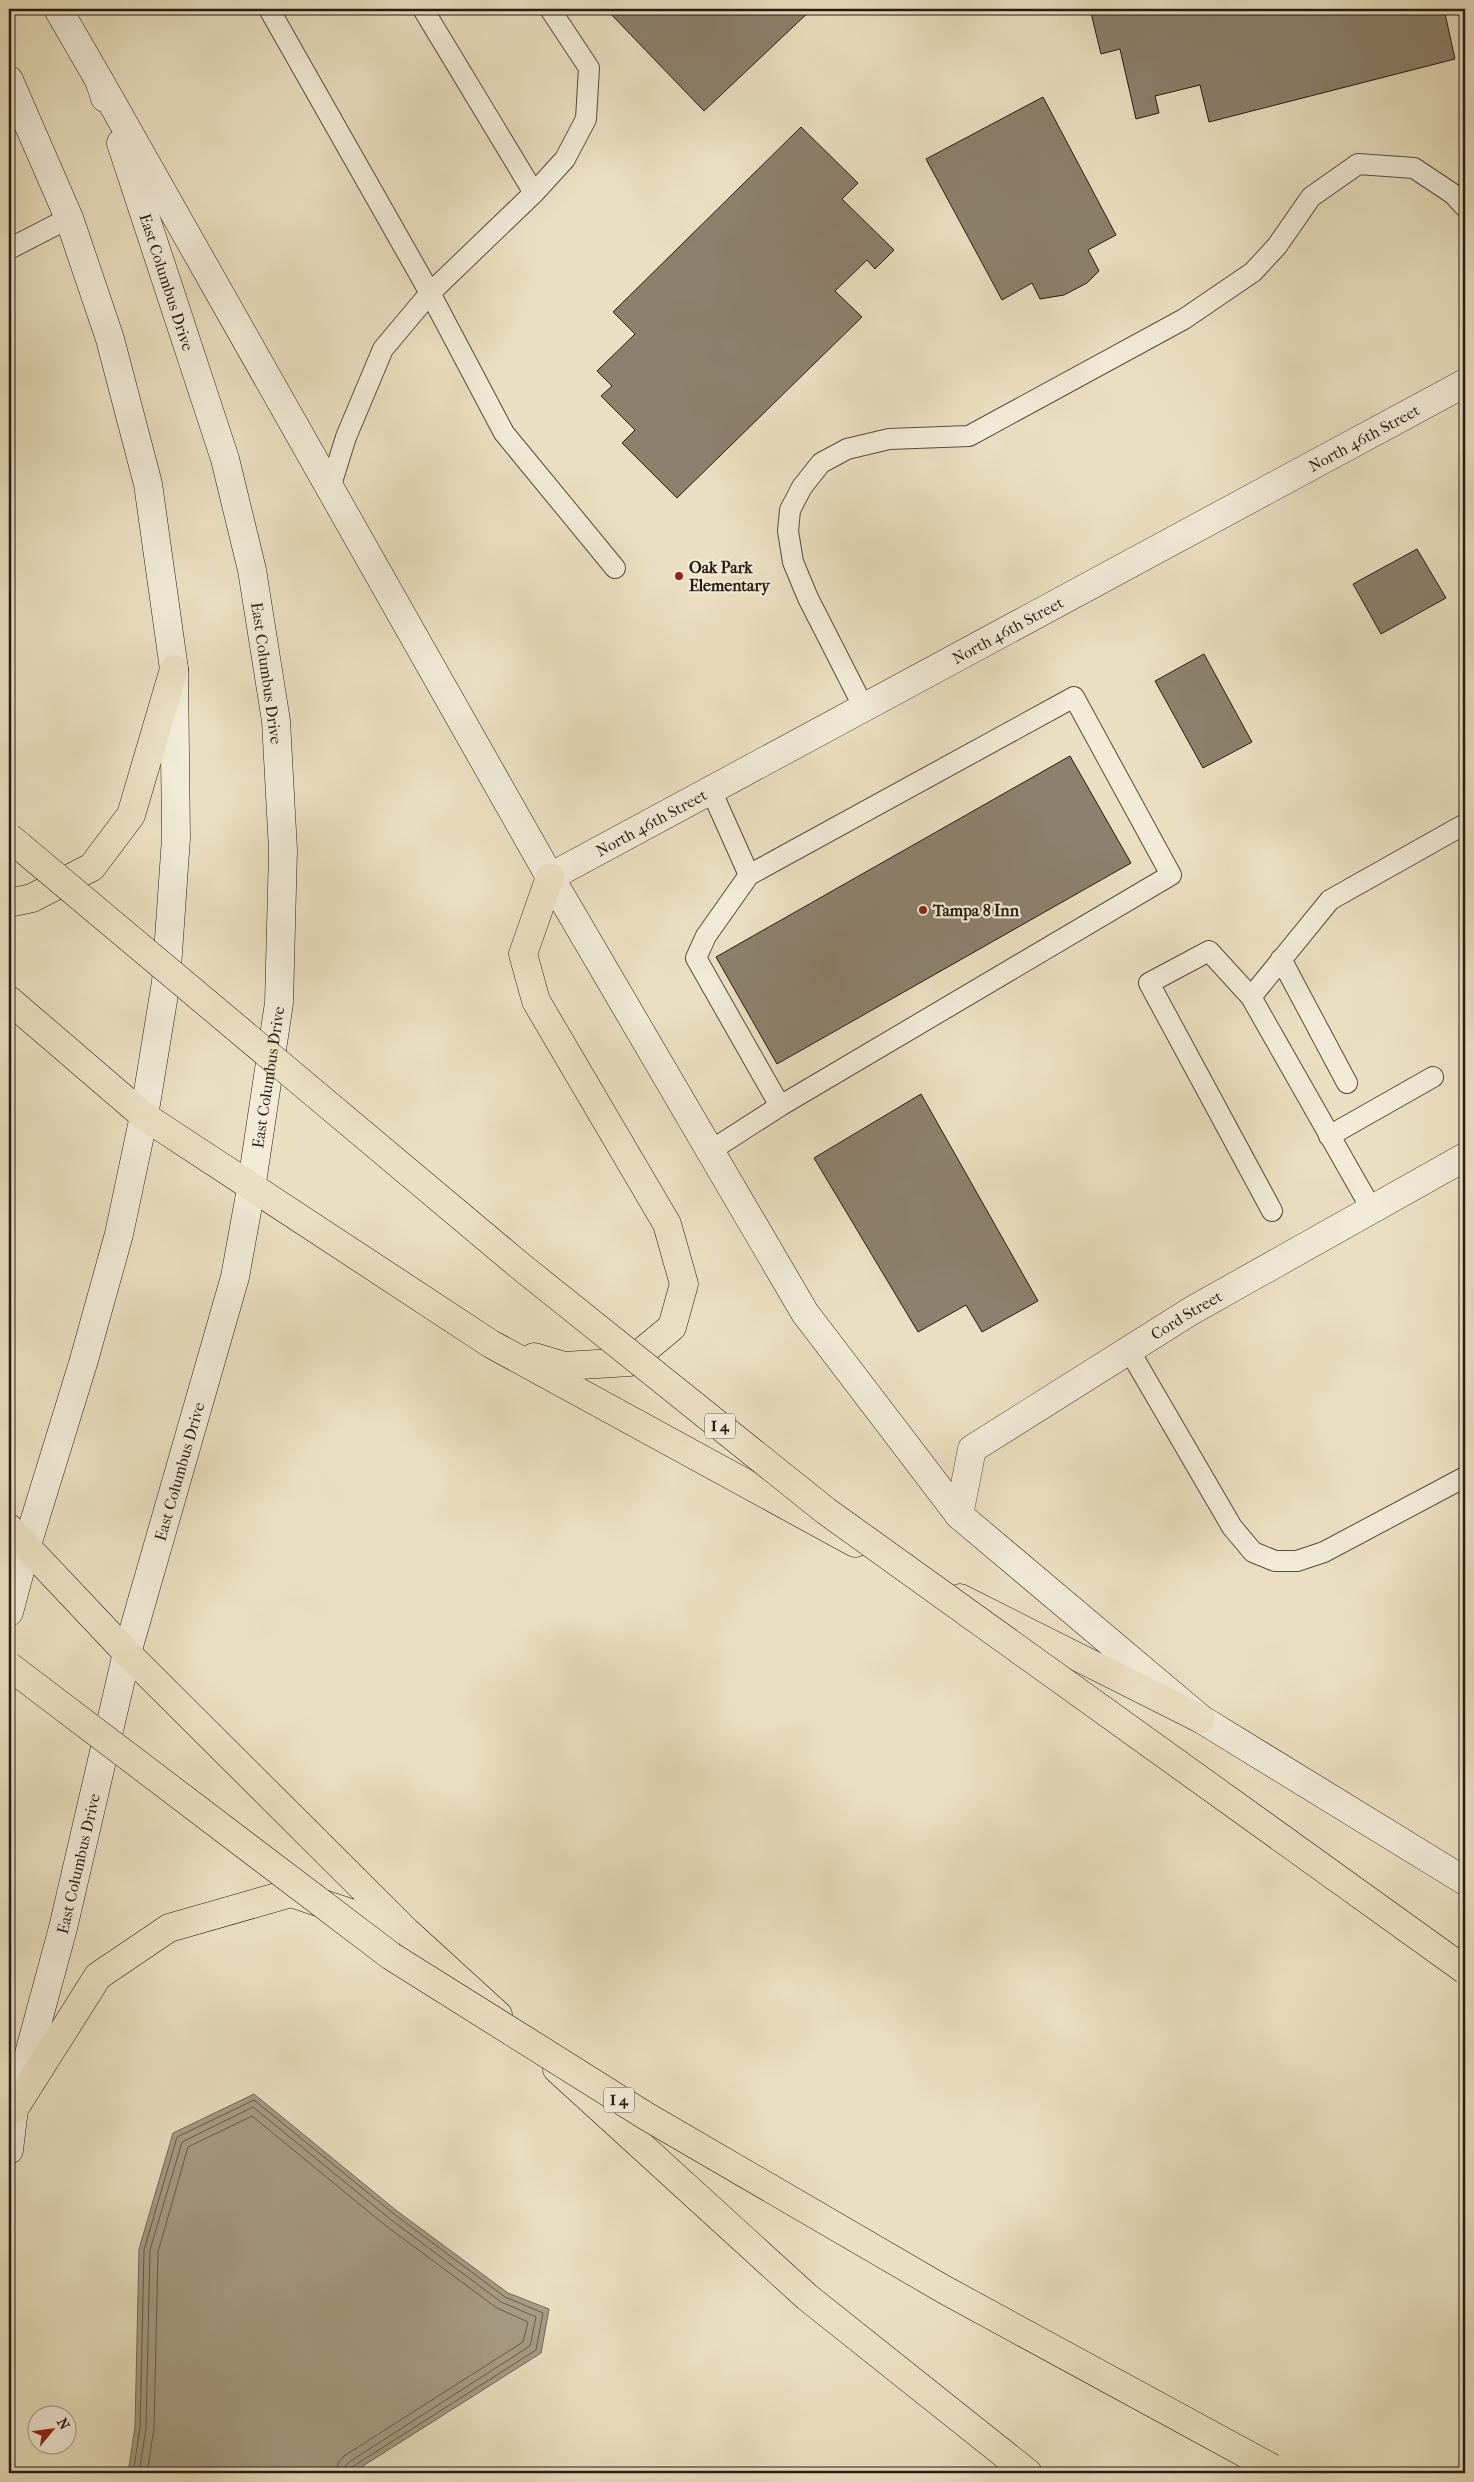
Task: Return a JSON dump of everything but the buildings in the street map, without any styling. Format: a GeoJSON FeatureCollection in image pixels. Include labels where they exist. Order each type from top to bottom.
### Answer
{"type":"FeatureCollection","features":[{"type":"Feature","properties":{"kind":"highway"},"geometry":{"type":"LineString","coordinates":[[9,903],[32,898],[92,866],[131,815],[174,669]]}},
{"type":"Feature","properties":{"kind":"highway","name":"I 4"},"geometry":{"type":"LineString","coordinates":[[9,838],[519,1265],[826,1511],[1465,1970]]}},
{"type":"Feature","properties":{"kind":"highway"},"geometry":{"type":"LineString","coordinates":[[491,1344],[564,1366],[630,1362],[672,1327],[684,1284],[667,1224],[536,1001],[523,954],[550,877]]}},
{"type":"Feature","properties":{"kind":"highway"},"geometry":{"type":"LineString","coordinates":[[9,1000],[144,1116],[252,1189],[491,1344],[892,1564],[1201,1719]]}},
{"type":"Feature","properties":{"kind":"highway"},"geometry":{"type":"LineString","coordinates":[[18,1537],[127,1653],[406,1931],[807,2297],[1028,2473]]}},
{"type":"Feature","properties":{"kind":"highway","name":"I 4"},"geometry":{"type":"LineString","coordinates":[[9,1666],[400,1961],[646,2116],[936,2285],[1283,2473]]}},
{"type":"Feature","properties":{"kind":"highway"},"geometry":{"type":"LineString","coordinates":[[14,2109],[98,1976],[170,1928],[291,1893],[406,1931]]}},
{"type":"Feature","properties":{"kind":"main road","name":"East Columbus Drive"},"geometry":{"type":"LineString","coordinates":[[9,2150],[14,2109],[63,1928],[127,1653],[235,1277],[252,1189],[280,1003],[283,850],[276,721],[252,570],[225,460],[171,292],[99,80],[58,9]]}},
{"type":"Feature","properties":{"kind":"main road"},"geometry":{"type":"LineString","coordinates":[[9,80],[69,218],[110,339],[148,484],[174,669],[176,848],[166,982],[144,1116],[119,1234],[84,1360],[18,1537],[9,1612]]}},
{"type":"Feature","properties":{"kind":"main road"},"geometry":{"type":"LineString","coordinates":[[99,80],[550,877],[805,1313],[959,1515],[1201,1719],[1465,1881]]}},
{"type":"Feature","properties":{"kind":"main road","name":"North 46th Street"},"geometry":{"type":"LineString","coordinates":[[550,877],[1465,383]]}},
{"type":"Feature","properties":{"kind":"main road","name":"Cord Street"},"geometry":{"type":"LineString","coordinates":[[959,1515],[972,1449],[1191,1311],[1465,1157]]}},
{"type":"Feature","properties":{"kind":"lane"},"geometry":{"type":"LineString","coordinates":[[269,9],[430,293],[504,433],[615,568]]}},
{"type":"Feature","properties":{"kind":"lane"},"geometry":{"type":"LineString","coordinates":[[423,9],[534,193]]}},
{"type":"Feature","properties":{"kind":"lane"},"geometry":{"type":"LineString","coordinates":[[330,488],[346,437],[383,349],[430,293],[534,193],[565,159],[586,119],[589,68],[550,9]]}},
{"type":"Feature","properties":{"kind":"lane"},"geometry":{"type":"LineString","coordinates":[[864,708],[808,598],[793,562],[788,531],[790,510],[802,487],[821,463],[847,449],[889,439],[969,436],[1184,319],[1253,272],[1277,246],[1311,197],[1358,164],[1414,168],[1453,194],[1465,207]]}},
{"type":"Feature","properties":{"kind":"lane"},"geometry":{"type":"LineString","coordinates":[[9,249],[69,218]]}},
{"type":"Feature","properties":{"kind":"lane"},"geometry":{"type":"LineString","coordinates":[[710,1151],[780,1106],[1171,875],[1074,697],[749,875],[706,936],[696,958],[780,1106]]}},
{"type":"Feature","properties":{"kind":"lane"},"geometry":{"type":"LineString","coordinates":[[711,790],[749,875]]}},
{"type":"Feature","properties":{"kind":"lane"},"geometry":{"type":"LineString","coordinates":[[1251,997],[1330,900],[1465,824]]}},
{"type":"Feature","properties":{"kind":"lane"},"geometry":{"type":"LineString","coordinates":[[1272,1211],[1148,983],[1210,951],[1251,997],[1372,1210]]}},
{"type":"Feature","properties":{"kind":"lane"},"geometry":{"type":"LineString","coordinates":[[1281,959],[1347,1083]]}},
{"type":"Feature","properties":{"kind":"lane"},"geometry":{"type":"LineString","coordinates":[[1329,1136],[1433,1077]]}},
{"type":"Feature","properties":{"kind":"lane"},"geometry":{"type":"LineString","coordinates":[[1129,1350],[1232,1527],[1253,1552],[1274,1561],[1297,1561],[1324,1552],[1465,1477]]}},
{"type":"Feature","properties":{"kind":"water"},"geometry":{"type":"Polygon","coordinates":[[[254,2094],[397,2211],[508,2293],[549,2309],[541,2353],[352,2473],[128,2473],[135,2427],[139,2249],[173,2133],[254,2094]]]}},
{"type":"Feature","properties":{"kind":"place","name":"Oak Park Elementary"},"geometry":{"type":"Point","coordinates":[679,576]}},
{"type":"Feature","properties":{"kind":"place","name":"Tampa 8 Inn"},"geometry":{"type":"Point","coordinates":[923,910]}}]}
